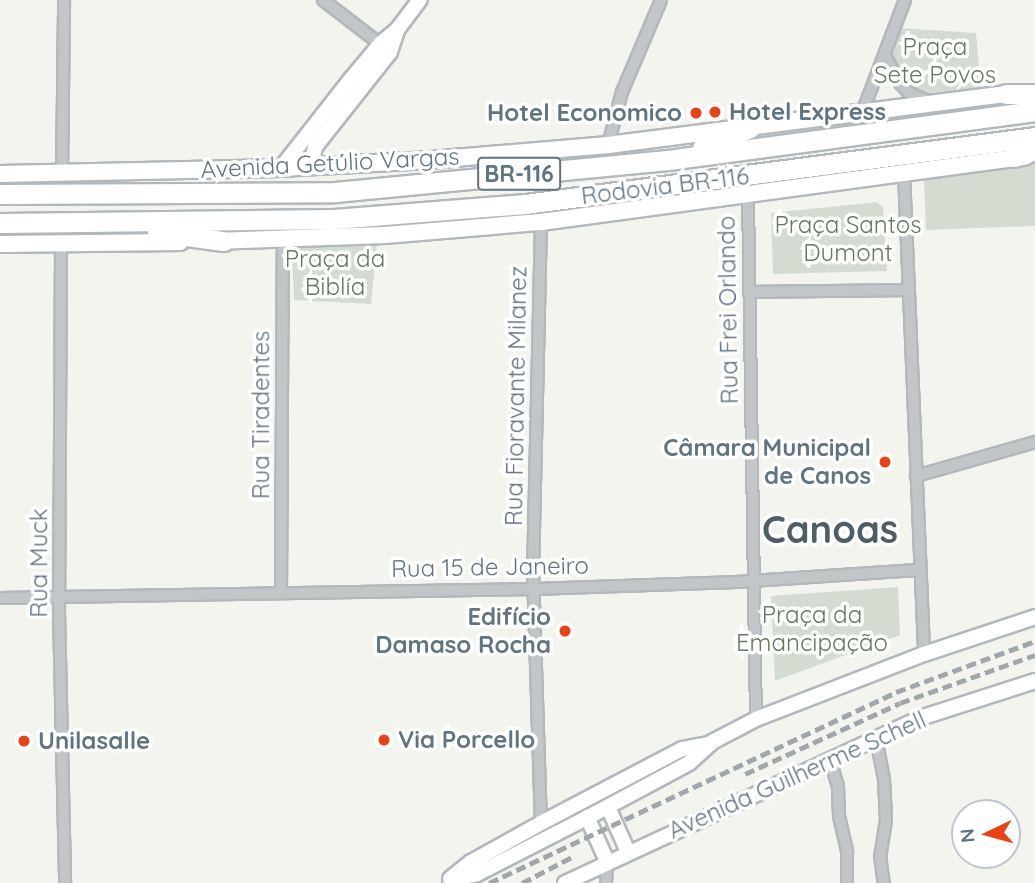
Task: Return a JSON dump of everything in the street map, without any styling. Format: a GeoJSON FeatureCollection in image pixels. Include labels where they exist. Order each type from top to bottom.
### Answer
{"type":"FeatureCollection","features":[{"type":"Feature","properties":{"kind":"highway"},"geometry":{"type":"LineString","coordinates":[[1006,94],[1035,92]]}},
{"type":"Feature","properties":{"kind":"highway","name":"Rodovia BR-116"},"geometry":{"type":"LineString","coordinates":[[0,194],[335,192],[675,159],[1035,111]]}},
{"type":"Feature","properties":{"kind":"highway"},"geometry":{"type":"LineString","coordinates":[[675,159],[750,128]]}},
{"type":"Feature","properties":{"kind":"highway","name":"Rodovia BR-116"},"geometry":{"type":"LineString","coordinates":[[0,223],[334,219],[524,204],[1035,137]]}},
{"type":"Feature","properties":{"kind":"highway"},"geometry":{"type":"LineString","coordinates":[[1014,157],[1035,153]]}},
{"type":"Feature","properties":{"kind":"highway","name":"BR-116"},"geometry":{"type":"LineString","coordinates":[[0,184],[316,181],[328,185],[335,192]]}},
{"type":"Feature","properties":{"kind":"highway","name":"BR-116"},"geometry":{"type":"LineString","coordinates":[[97,223],[223,241]]}},
{"type":"Feature","properties":{"kind":"main road"},"geometry":{"type":"LineString","coordinates":[[318,166],[313,157],[315,147],[420,0]]}},
{"type":"Feature","properties":{"kind":"main road"},"geometry":{"type":"LineString","coordinates":[[281,168],[385,48]]}},
{"type":"Feature","properties":{"kind":"main road","name":"Avenida Getúlio Vargas"},"geometry":{"type":"LineString","coordinates":[[0,174],[281,168],[608,145],[1006,94]]}},
{"type":"Feature","properties":{"kind":"main road"},"geometry":{"type":"LineString","coordinates":[[0,244],[223,241],[386,235],[541,222],[1014,157]]}},
{"type":"Feature","properties":{"kind":"main road"},"geometry":{"type":"LineString","coordinates":[[446,881],[477,874],[608,807],[688,763],[712,743],[756,719],[924,654],[1035,617]]}},
{"type":"Feature","properties":{"kind":"main road","name":"Avenida Guilherme Schell"},"geometry":{"type":"LineString","coordinates":[[565,883],[607,861],[920,719],[1035,681]]}},
{"type":"Feature","properties":{"kind":"main road"},"geometry":{"type":"LineString","coordinates":[[446,881],[471,862],[682,749],[712,743]]}},
{"type":"Feature","properties":{"kind":"main road"},"geometry":{"type":"LineString","coordinates":[[608,807],[628,852]]}},
{"type":"Feature","properties":{"kind":"main road"},"geometry":{"type":"LineString","coordinates":[[587,817],[607,861]]}},
{"type":"Feature","properties":{"kind":"street"},"geometry":{"type":"LineString","coordinates":[[62,174],[64,0]]}},
{"type":"Feature","properties":{"kind":"street"},"geometry":{"type":"LineString","coordinates":[[323,0],[385,48]]}},
{"type":"Feature","properties":{"kind":"street"},"geometry":{"type":"LineString","coordinates":[[608,145],[622,92],[661,0]]}},
{"type":"Feature","properties":{"kind":"street"},"geometry":{"type":"LineString","coordinates":[[862,113],[905,0]]}},
{"type":"Feature","properties":{"kind":"street"},"geometry":{"type":"LineString","coordinates":[[884,57],[908,92],[931,103]]}},
{"type":"Feature","properties":{"kind":"street"},"geometry":{"type":"LineString","coordinates":[[904,173],[924,654]]}},
{"type":"Feature","properties":{"kind":"street","name":"Rua Frei Orlando"},"geometry":{"type":"LineString","coordinates":[[748,195],[756,719]]}},
{"type":"Feature","properties":{"kind":"street","name":"Rua Fioravante Milanez"},"geometry":{"type":"LineString","coordinates":[[541,222],[534,589],[541,823]]}},
{"type":"Feature","properties":{"kind":"street","name":"Rua Tiradentes"},"geometry":{"type":"LineString","coordinates":[[281,592],[283,239]]}},
{"type":"Feature","properties":{"kind":"street","name":"Rua Muck"},"geometry":{"type":"LineString","coordinates":[[61,244],[60,596],[65,883]]}},
{"type":"Feature","properties":{"kind":"street"},"geometry":{"type":"LineString","coordinates":[[749,292],[908,290]]}},
{"type":"Feature","properties":{"kind":"street"},"geometry":{"type":"LineString","coordinates":[[916,476],[1035,442]]}},
{"type":"Feature","properties":{"kind":"street","name":"Rua 15 de Janeiro"},"geometry":{"type":"LineString","coordinates":[[0,597],[534,589],[920,570]]}},
{"type":"Feature","properties":{"kind":"street"},"geometry":{"type":"LineString","coordinates":[[876,738],[881,752],[886,820],[880,856],[884,883]]}},
{"type":"Feature","properties":{"kind":"street"},"geometry":{"type":"LineString","coordinates":[[830,759],[838,787],[839,816],[848,852],[847,883]]}},
{"type":"Feature","properties":{"kind":"street"},"geometry":{"type":"LineString","coordinates":[[606,883],[607,861]]}},
{"type":"Feature","properties":{"kind":"green space","name":"Praça Sete Povos"},"geometry":{"type":"Polygon","coordinates":[[[899,28],[976,33],[981,87],[925,94],[911,88],[889,57],[899,28]]]}},
{"type":"Feature","properties":{"kind":"green space"},"geometry":{"type":"Polygon","coordinates":[[[1035,160],[1035,226],[926,230],[924,177],[1010,166],[1019,161],[1035,160]]]}},
{"type":"Feature","properties":{"kind":"green space","name":"Praça Santos Dumont"},"geometry":{"type":"Polygon","coordinates":[[[877,202],[883,207],[887,271],[773,274],[771,213],[877,202]]]}},
{"type":"Feature","properties":{"kind":"green space","name":"Praça da Biblía"},"geometry":{"type":"Polygon","coordinates":[[[377,244],[371,304],[294,300],[292,253],[298,245],[377,244]]]}},
{"type":"Feature","properties":{"kind":"green space","name":"Praça da Emancipação"},"geometry":{"type":"Polygon","coordinates":[[[898,587],[900,635],[775,681],[771,596],[898,587]]]}},
{"type":"Feature","properties":{"kind":"railway"},"geometry":{"type":"LineString","coordinates":[[489,883],[896,692],[1035,641]]}},
{"type":"Feature","properties":{"kind":"railway"},"geometry":{"type":"LineString","coordinates":[[745,774],[900,703],[1035,655]]}},
{"type":"Feature","properties":{"kind":"railway"},"geometry":{"type":"LineString","coordinates":[[522,883],[572,857]]}},
{"type":"Feature","properties":{"kind":"place","name":"Hotel Express"},"geometry":{"type":"Point","coordinates":[715,112]}},
{"type":"Feature","properties":{"kind":"place","name":"Hotel Economico"},"geometry":{"type":"Point","coordinates":[696,113]}},
{"type":"Feature","properties":{"kind":"place","name":"Câmara Municipal de Canos"},"geometry":{"type":"Point","coordinates":[885,462]}},
{"type":"Feature","properties":{"kind":"place","name":"Edifício Damaso Rocha"},"geometry":{"type":"Point","coordinates":[565,631]}},
{"type":"Feature","properties":{"kind":"place","name":"Via Porcello"},"geometry":{"type":"Point","coordinates":[384,740]}},
{"type":"Feature","properties":{"kind":"place","name":"Unilasalle"},"geometry":{"type":"Point","coordinates":[24,741]}},
{"type":"Feature","properties":{"kind":"district","name":"Canoas"},"geometry":{"type":"Point","coordinates":[830,530]}}]}
